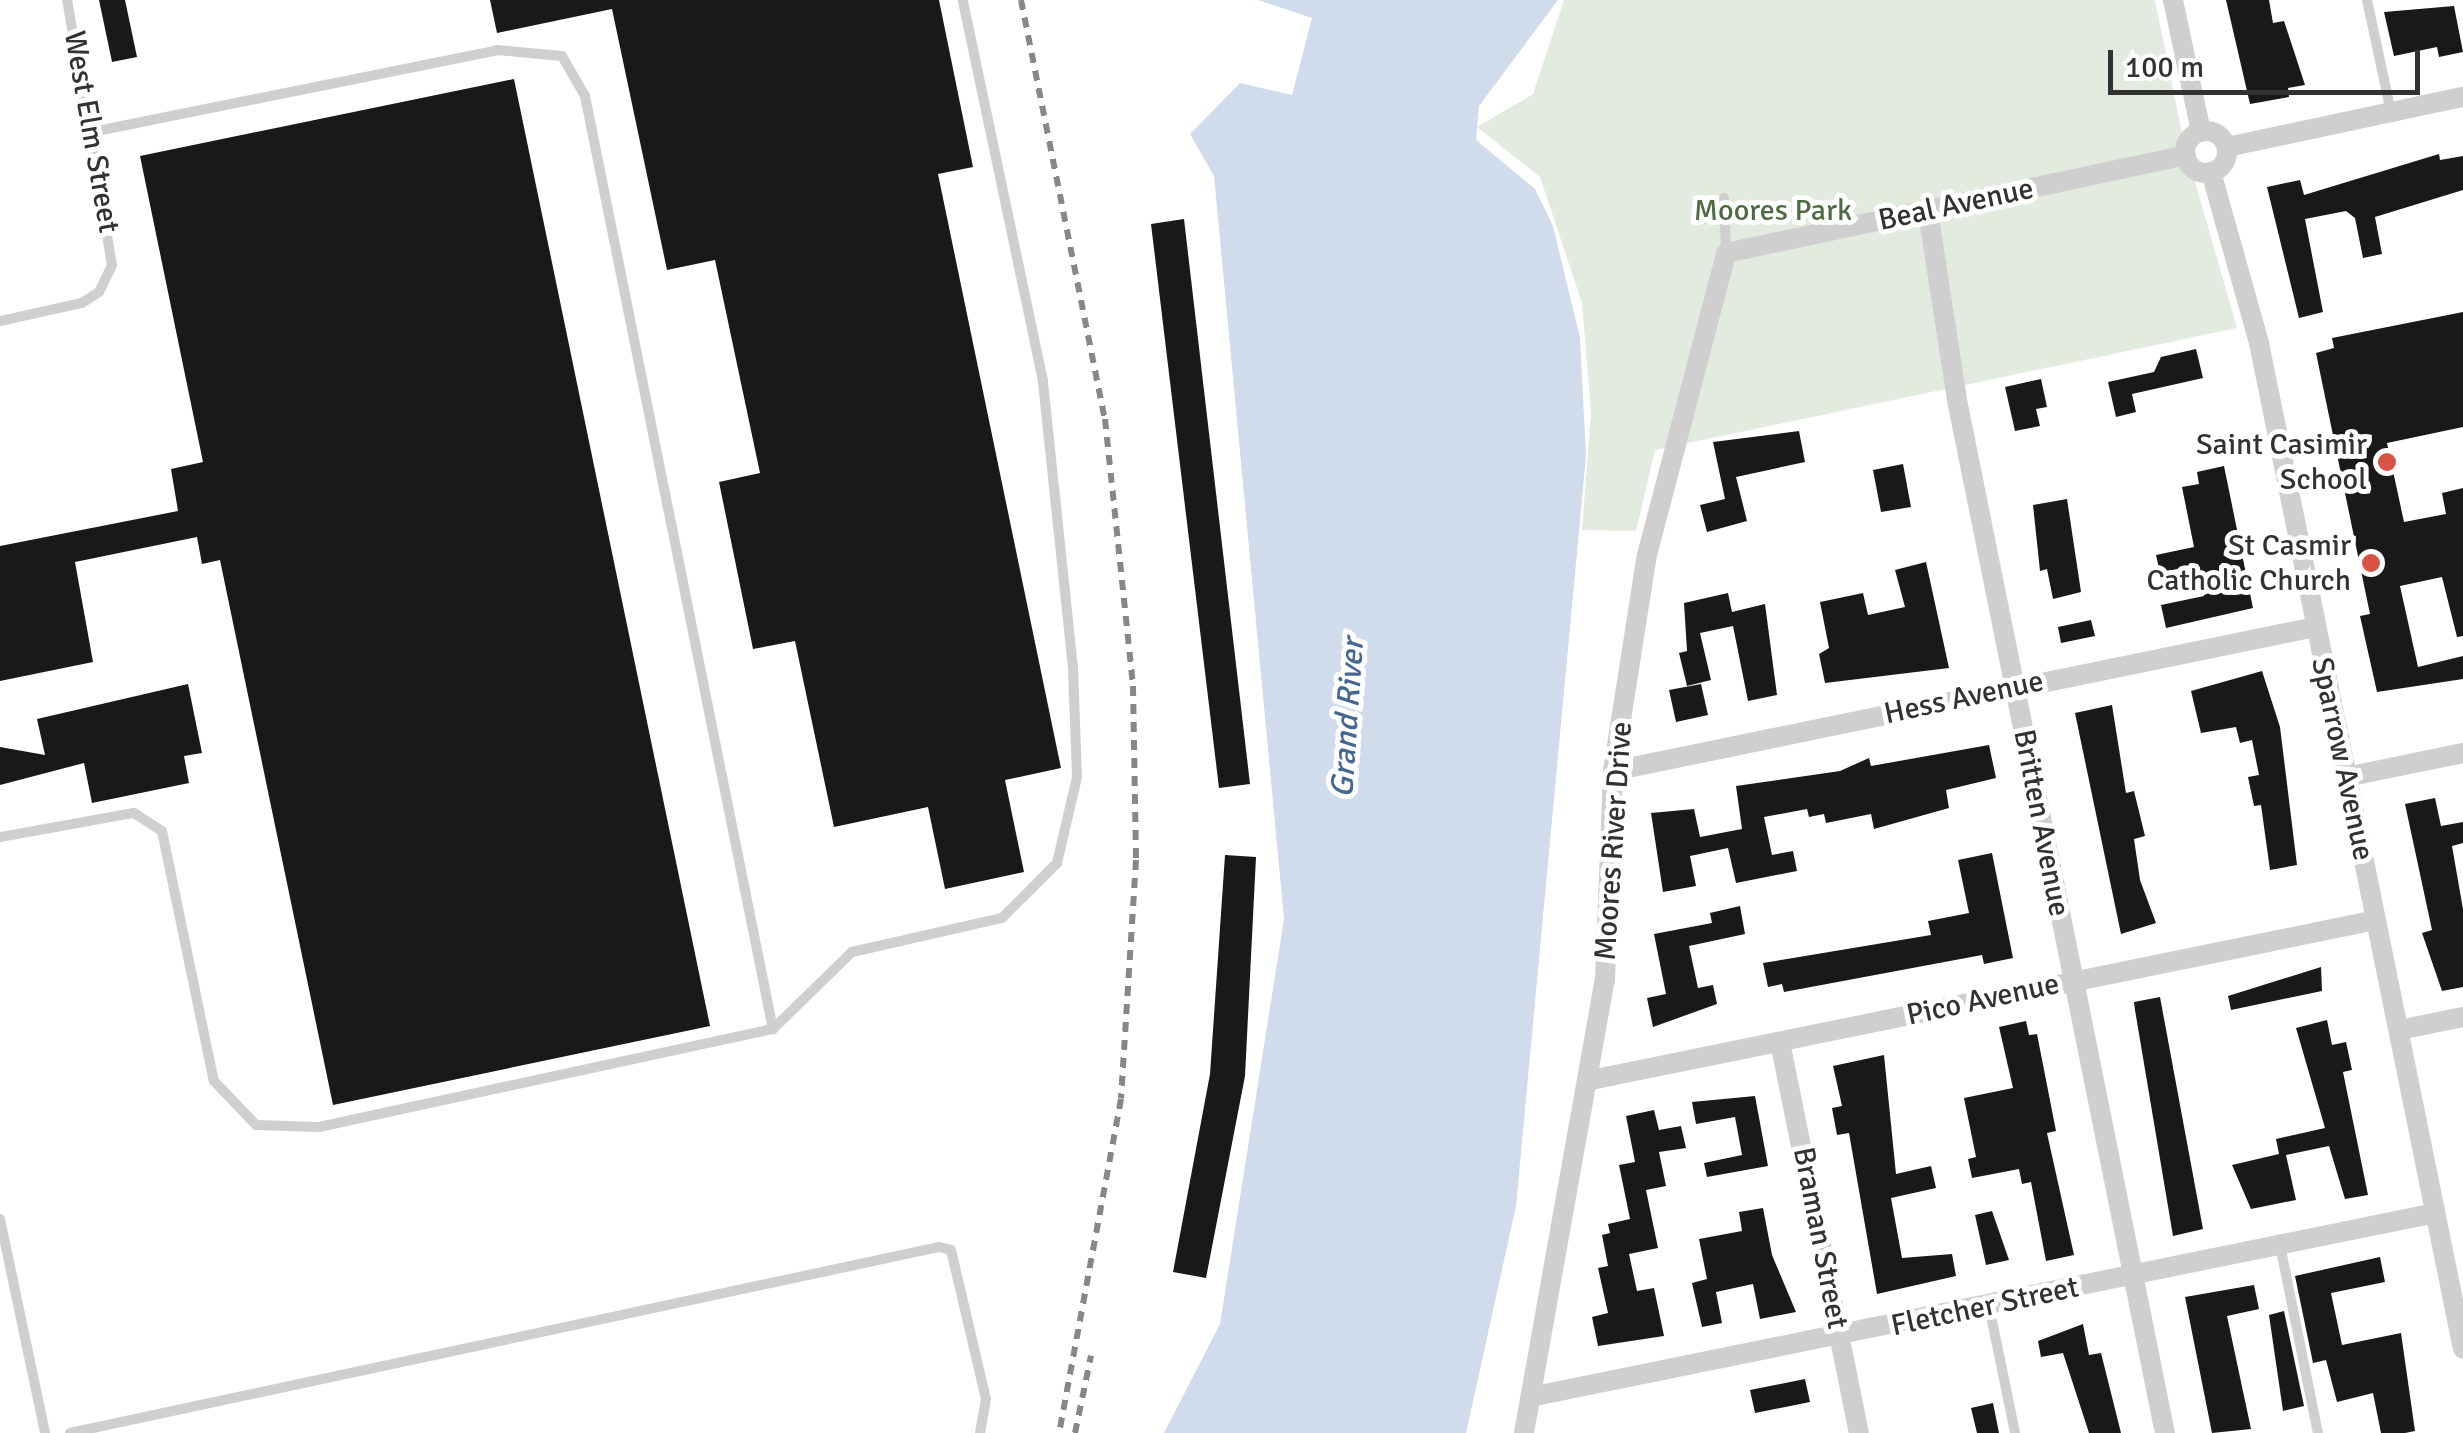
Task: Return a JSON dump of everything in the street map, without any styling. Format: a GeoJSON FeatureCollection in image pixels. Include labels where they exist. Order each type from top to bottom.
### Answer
{"type":"FeatureCollection","features":[{"type":"Feature","properties":{"kind":"street"},"geometry":{"type":"LineString","coordinates":[[2173,0],[2200,132],[2186,155],[2192,167],[2211,172],[2226,160],[2226,147],[2220,135],[2200,132]]}},
{"type":"Feature","properties":{"kind":"street"},"geometry":{"type":"LineString","coordinates":[[2226,147],[2463,97]]}},
{"type":"Feature","properties":{"kind":"street","name":"Beal Avenue"},"geometry":{"type":"LineString","coordinates":[[1726,253],[2186,155]]}},
{"type":"Feature","properties":{"kind":"street","name":"Sparrow Avenue"},"geometry":{"type":"LineString","coordinates":[[2211,172],[2259,343],[2463,1349]]}},
{"type":"Feature","properties":{"kind":"street","name":"Britten Avenue"},"geometry":{"type":"LineString","coordinates":[[1928,212],[2014,688],[2165,1433]]}},
{"type":"Feature","properties":{"kind":"street","name":"Moores River Drive"},"geometry":{"type":"LineString","coordinates":[[1524,1433],[1535,1396],[1591,1080],[1605,980],[1612,771],[1647,555],[1726,253]]}},
{"type":"Feature","properties":{"kind":"street","name":"Hess Avenue"},"geometry":{"type":"LineString","coordinates":[[1612,771],[2315,627]]}},
{"type":"Feature","properties":{"kind":"street"},"geometry":{"type":"LineString","coordinates":[[2346,777],[2463,753]]}},
{"type":"Feature","properties":{"kind":"street","name":"Pico Avenue"},"geometry":{"type":"LineString","coordinates":[[1591,1080],[2376,920]]}},
{"type":"Feature","properties":{"kind":"street"},"geometry":{"type":"LineString","coordinates":[[2399,1030],[2463,1017]]}},
{"type":"Feature","properties":{"kind":"street","name":"Braman Street"},"geometry":{"type":"LineString","coordinates":[[1780,1042],[1860,1433]]}},
{"type":"Feature","properties":{"kind":"street","name":"Fletcher Street"},"geometry":{"type":"LineString","coordinates":[[1535,1396],[2435,1213]]}},
{"type":"Feature","properties":{"kind":"lane","name":"West Elm Street"},"geometry":{"type":"LineString","coordinates":[[0,321],[74,306],[99,292],[112,265],[92,132],[66,0]]}},
{"type":"Feature","properties":{"kind":"lane"},"geometry":{"type":"LineString","coordinates":[[0,838],[134,814],[162,831],[214,1081],[256,1125],[319,1127],[773,1029],[852,952],[1002,918],[1057,863],[1076,777],[1043,381],[963,0]]}},
{"type":"Feature","properties":{"kind":"lane"},"geometry":{"type":"LineString","coordinates":[[2367,0],[2391,113]]}},
{"type":"Feature","properties":{"kind":"lane"},"geometry":{"type":"LineString","coordinates":[[92,132],[497,50],[562,56],[584,96],[773,1029]]}},
{"type":"Feature","properties":{"kind":"lane"},"geometry":{"type":"LineString","coordinates":[[1724,198],[1726,253]]}},
{"type":"Feature","properties":{"kind":"lane"},"geometry":{"type":"LineString","coordinates":[[0,1219],[46,1433]]}},
{"type":"Feature","properties":{"kind":"lane"},"geometry":{"type":"LineString","coordinates":[[2280,1245],[2318,1433]]}},
{"type":"Feature","properties":{"kind":"lane"},"geometry":{"type":"LineString","coordinates":[[70,1433],[939,1247],[951,1250],[986,1399],[980,1433]]}},
{"type":"Feature","properties":{"kind":"lane"},"geometry":{"type":"LineString","coordinates":[[1989,1306],[2015,1433]]}},
{"type":"Feature","properties":{"kind":"green space","name":"Moores Park"},"geometry":{"type":"Polygon","coordinates":[[[1564,0],[2155,0],[2184,143],[2237,328],[1655,450],[1636,531],[1582,530],[1591,412],[1582,303],[1540,177],[1477,127],[1533,94],[1564,0]]]}},
{"type":"Feature","properties":{"kind":"water","name":"Grand River"},"geometry":{"type":"Polygon","coordinates":[[[1258,0],[1558,0],[1479,106],[1476,140],[1535,189],[1553,226],[1580,338],[1586,456],[1516,1206],[1466,1433],[1164,1433],[1220,1324],[1284,919],[1214,176],[1190,134],[1240,83],[1292,95],[1312,18],[1258,0]]]}},
{"type":"Feature","properties":{"kind":"building"},"geometry":{"type":"Polygon","coordinates":[[[99,0],[125,0],[137,57],[112,62],[99,0]]]}},
{"type":"Feature","properties":{"kind":"building"},"geometry":{"type":"Polygon","coordinates":[[[490,0],[939,0],[973,167],[938,174],[1061,768],[1005,780],[1024,872],[945,889],[928,807],[834,827],[795,641],[753,649],[719,482],[760,473],[715,260],[667,270],[612,9],[497,33],[490,0]]]}},
{"type":"Feature","properties":{"kind":"building"},"geometry":{"type":"Polygon","coordinates":[[[2226,0],[2269,0],[2273,23],[2284,21],[2305,85],[2288,88],[2289,97],[2250,104],[2226,0]]]}},
{"type":"Feature","properties":{"kind":"building"},"geometry":{"type":"Polygon","coordinates":[[[2454,6],[2463,52],[2439,57],[2437,47],[2394,56],[2384,12],[2454,6]]]}},
{"type":"Feature","properties":{"kind":"building"},"geometry":{"type":"Polygon","coordinates":[[[514,79],[710,1026],[333,1105],[220,560],[202,564],[197,537],[75,562],[93,662],[0,681],[0,546],[178,511],[171,469],[203,462],[140,156],[514,79]]]}},
{"type":"Feature","properties":{"kind":"building"},"geometry":{"type":"Polygon","coordinates":[[[2439,154],[2440,160],[2463,156],[2463,190],[2375,217],[2382,254],[2363,258],[2355,218],[2346,211],[2305,219],[2323,312],[2299,318],[2267,187],[2300,180],[2304,195],[2439,154]]]}},
{"type":"Feature","properties":{"kind":"building"},"geometry":{"type":"Polygon","coordinates":[[[1184,219],[1250,784],[1219,788],[1151,224],[1184,219]]]}},
{"type":"Feature","properties":{"kind":"building","name":"Saint Casimir School"},"geometry":{"type":"Polygon","coordinates":[[[2463,312],[2463,427],[2387,443],[2404,522],[2446,514],[2442,493],[2463,488],[2463,636],[2457,637],[2442,577],[2400,586],[2418,667],[2463,656],[2463,679],[2377,692],[2360,616],[2370,614],[2316,353],[2334,348],[2332,338],[2463,312]]]}},
{"type":"Feature","properties":{"kind":"building"},"geometry":{"type":"Polygon","coordinates":[[[2196,349],[2203,378],[2132,394],[2136,412],[2116,417],[2108,382],[2154,372],[2161,357],[2196,349]]]}},
{"type":"Feature","properties":{"kind":"building"},"geometry":{"type":"Polygon","coordinates":[[[2041,379],[2047,407],[2036,409],[2040,426],[2015,431],[2005,387],[2041,379]]]}},
{"type":"Feature","properties":{"kind":"building"},"geometry":{"type":"Polygon","coordinates":[[[1799,431],[1805,462],[1736,477],[1747,521],[1707,532],[1700,505],[1725,499],[1713,442],[1799,431]]]}},
{"type":"Feature","properties":{"kind":"building"},"geometry":{"type":"Polygon","coordinates":[[[1903,464],[1911,507],[1881,512],[1873,470],[1903,464]]]}},
{"type":"Feature","properties":{"kind":"building"},"geometry":{"type":"Polygon","coordinates":[[[2224,466],[2253,608],[2166,628],[2161,605],[2204,596],[2198,564],[2160,573],[2156,555],[2194,547],[2182,487],[2199,484],[2197,472],[2224,466]]]}},
{"type":"Feature","properties":{"kind":"building"},"geometry":{"type":"Polygon","coordinates":[[[2067,499],[2081,592],[2053,599],[2047,569],[2040,571],[2033,505],[2067,499]]]}},
{"type":"Feature","properties":{"kind":"building"},"geometry":{"type":"Polygon","coordinates":[[[1926,562],[1949,668],[1825,683],[1819,654],[1829,648],[1820,602],[1863,593],[1868,615],[1905,607],[1895,570],[1926,562]]]}},
{"type":"Feature","properties":{"kind":"building"},"geometry":{"type":"Polygon","coordinates":[[[1728,593],[1732,612],[1765,604],[1777,695],[1748,701],[1733,626],[1700,633],[1711,680],[1687,686],[1679,653],[1687,651],[1684,603],[1728,593]]]}},
{"type":"Feature","properties":{"kind":"building"},"geometry":{"type":"Polygon","coordinates":[[[2091,620],[2095,636],[2061,643],[2058,627],[2091,620]]]}},
{"type":"Feature","properties":{"kind":"building"},"geometry":{"type":"Polygon","coordinates":[[[2262,671],[2280,727],[2297,865],[2270,870],[2261,805],[2254,806],[2248,777],[2259,775],[2252,740],[2240,743],[2236,727],[2201,733],[2191,691],[2262,671]]]}},
{"type":"Feature","properties":{"kind":"building"},"geometry":{"type":"Polygon","coordinates":[[[188,684],[202,753],[184,756],[189,783],[92,803],[84,763],[0,785],[0,747],[45,755],[37,719],[188,684]]]}},
{"type":"Feature","properties":{"kind":"building"},"geometry":{"type":"Polygon","coordinates":[[[1701,684],[1708,715],[1676,722],[1669,690],[1701,684]]]}},
{"type":"Feature","properties":{"kind":"building"},"geometry":{"type":"Polygon","coordinates":[[[2112,705],[2126,793],[2134,791],[2145,836],[2134,839],[2140,880],[2156,923],[2121,934],[2075,713],[2112,705]]]}},
{"type":"Feature","properties":{"kind":"building"},"geometry":{"type":"Polygon","coordinates":[[[1989,745],[1996,778],[1946,790],[1949,808],[1874,829],[1871,814],[1826,823],[1824,814],[1809,817],[1807,809],[1764,817],[1772,855],[1793,851],[1797,871],[1736,883],[1728,848],[1690,856],[1696,886],[1663,892],[1651,813],[1694,809],[1700,837],[1742,829],[1736,786],[1840,771],[1869,758],[1871,766],[1989,745]]]}},
{"type":"Feature","properties":{"kind":"building"},"geometry":{"type":"Polygon","coordinates":[[[2435,798],[2441,826],[2463,822],[2463,843],[2452,846],[2463,909],[2463,987],[2442,991],[2422,933],[2432,930],[2405,804],[2435,798]]]}},
{"type":"Feature","properties":{"kind":"building"},"geometry":{"type":"Polygon","coordinates":[[[1992,853],[2013,958],[1984,964],[1982,955],[1784,992],[1782,984],[1768,987],[1763,963],[1931,935],[1928,921],[1969,913],[1958,860],[1992,853]]]}},
{"type":"Feature","properties":{"kind":"building"},"geometry":{"type":"Polygon","coordinates":[[[1225,855],[1256,857],[1245,1076],[1206,1278],[1173,1272],[1210,1074],[1225,855]]]}},
{"type":"Feature","properties":{"kind":"building"},"geometry":{"type":"Polygon","coordinates":[[[1740,906],[1745,934],[1689,946],[1698,988],[1713,985],[1717,1004],[1653,1027],[1647,998],[1666,994],[1654,934],[1712,923],[1710,913],[1740,906]]]}},
{"type":"Feature","properties":{"kind":"building"},"geometry":{"type":"Polygon","coordinates":[[[2321,967],[2322,991],[2231,1010],[2228,996],[2321,967]]]}},
{"type":"Feature","properties":{"kind":"building"},"geometry":{"type":"Polygon","coordinates":[[[2160,997],[2203,1229],[2173,1236],[2134,1002],[2160,997]]]}},
{"type":"Feature","properties":{"kind":"building"},"geometry":{"type":"Polygon","coordinates":[[[2327,1020],[2332,1045],[2346,1042],[2352,1070],[2343,1072],[2368,1195],[2345,1199],[2329,1146],[2286,1155],[2296,1200],[2251,1209],[2232,1165],[2279,1154],[2276,1139],[2325,1128],[2296,1028],[2327,1020]]]}},
{"type":"Feature","properties":{"kind":"building"},"geometry":{"type":"Polygon","coordinates":[[[2026,1021],[2029,1035],[2037,1034],[2056,1131],[2047,1133],[2074,1255],[2046,1261],[2031,1182],[2022,1184],[2019,1169],[1972,1178],[1968,1159],[1976,1157],[1964,1098],[2013,1088],[1999,1027],[2026,1021]]]}},
{"type":"Feature","properties":{"kind":"building"},"geometry":{"type":"Polygon","coordinates":[[[1884,1055],[1896,1174],[1931,1166],[1936,1188],[1891,1198],[1902,1258],[1952,1254],[1956,1276],[1877,1294],[1849,1133],[1837,1135],[1832,1108],[1842,1106],[1833,1066],[1884,1055]]]}},
{"type":"Feature","properties":{"kind":"building"},"geometry":{"type":"Polygon","coordinates":[[[1755,1096],[1768,1166],[1707,1177],[1704,1163],[1742,1155],[1735,1117],[1696,1124],[1692,1102],[1755,1096]]]}},
{"type":"Feature","properties":{"kind":"building"},"geometry":{"type":"Polygon","coordinates":[[[1654,1110],[1659,1130],[1681,1126],[1686,1148],[1659,1152],[1666,1186],[1646,1190],[1658,1248],[1629,1254],[1637,1291],[1654,1288],[1664,1336],[1598,1346],[1592,1317],[1608,1313],[1598,1268],[1608,1266],[1602,1235],[1610,1233],[1608,1224],[1630,1219],[1619,1165],[1635,1162],[1626,1116],[1654,1110]]]}},
{"type":"Feature","properties":{"kind":"building"},"geometry":{"type":"Polygon","coordinates":[[[1763,1208],[1772,1255],[1796,1312],[1760,1319],[1753,1284],[1716,1292],[1722,1323],[1702,1327],[1692,1283],[1707,1279],[1699,1239],[1742,1231],[1739,1212],[1763,1208]]]}},
{"type":"Feature","properties":{"kind":"building"},"geometry":{"type":"Polygon","coordinates":[[[1992,1211],[2009,1260],[1986,1265],[1975,1215],[1992,1211]]]}},
{"type":"Feature","properties":{"kind":"building"},"geometry":{"type":"Polygon","coordinates":[[[2380,1257],[2385,1282],[2331,1293],[2342,1345],[2401,1333],[2415,1431],[2405,1433],[2381,1433],[2373,1393],[2337,1402],[2326,1360],[2313,1363],[2295,1276],[2380,1257]]]}},
{"type":"Feature","properties":{"kind":"building"},"geometry":{"type":"Polygon","coordinates":[[[2254,1285],[2259,1309],[2227,1316],[2251,1429],[2212,1433],[2185,1297],[2254,1285]]]}},
{"type":"Feature","properties":{"kind":"building"},"geometry":{"type":"Polygon","coordinates":[[[2284,1311],[2304,1406],[2283,1411],[2269,1315],[2284,1311]]]}},
{"type":"Feature","properties":{"kind":"building"},"geometry":{"type":"Polygon","coordinates":[[[2083,1324],[2089,1355],[2101,1353],[2121,1433],[2089,1433],[2063,1353],[2041,1357],[2038,1341],[2083,1324]]]}},
{"type":"Feature","properties":{"kind":"building"},"geometry":{"type":"Polygon","coordinates":[[[1805,1379],[1810,1402],[1755,1413],[1750,1390],[1805,1379]]]}},
{"type":"Feature","properties":{"kind":"building"},"geometry":{"type":"Polygon","coordinates":[[[1993,1403],[1999,1433],[1977,1433],[1971,1408],[1993,1403]]]}},
{"type":"Feature","properties":{"kind":"railway"},"geometry":{"type":"LineString","coordinates":[[1021,0],[1105,419],[1133,686],[1136,860],[1121,1099],[1059,1433]]}},
{"type":"Feature","properties":{"kind":"railway"},"geometry":{"type":"LineString","coordinates":[[1075,1433],[1091,1356]]}},
{"type":"Feature","properties":{"kind":"place","name":"Saint Casimir School"},"geometry":{"type":"Point","coordinates":[2387,462]}},
{"type":"Feature","properties":{"kind":"place","name":"St Casmir Catholic Church"},"geometry":{"type":"Point","coordinates":[2371,563]}}]}
